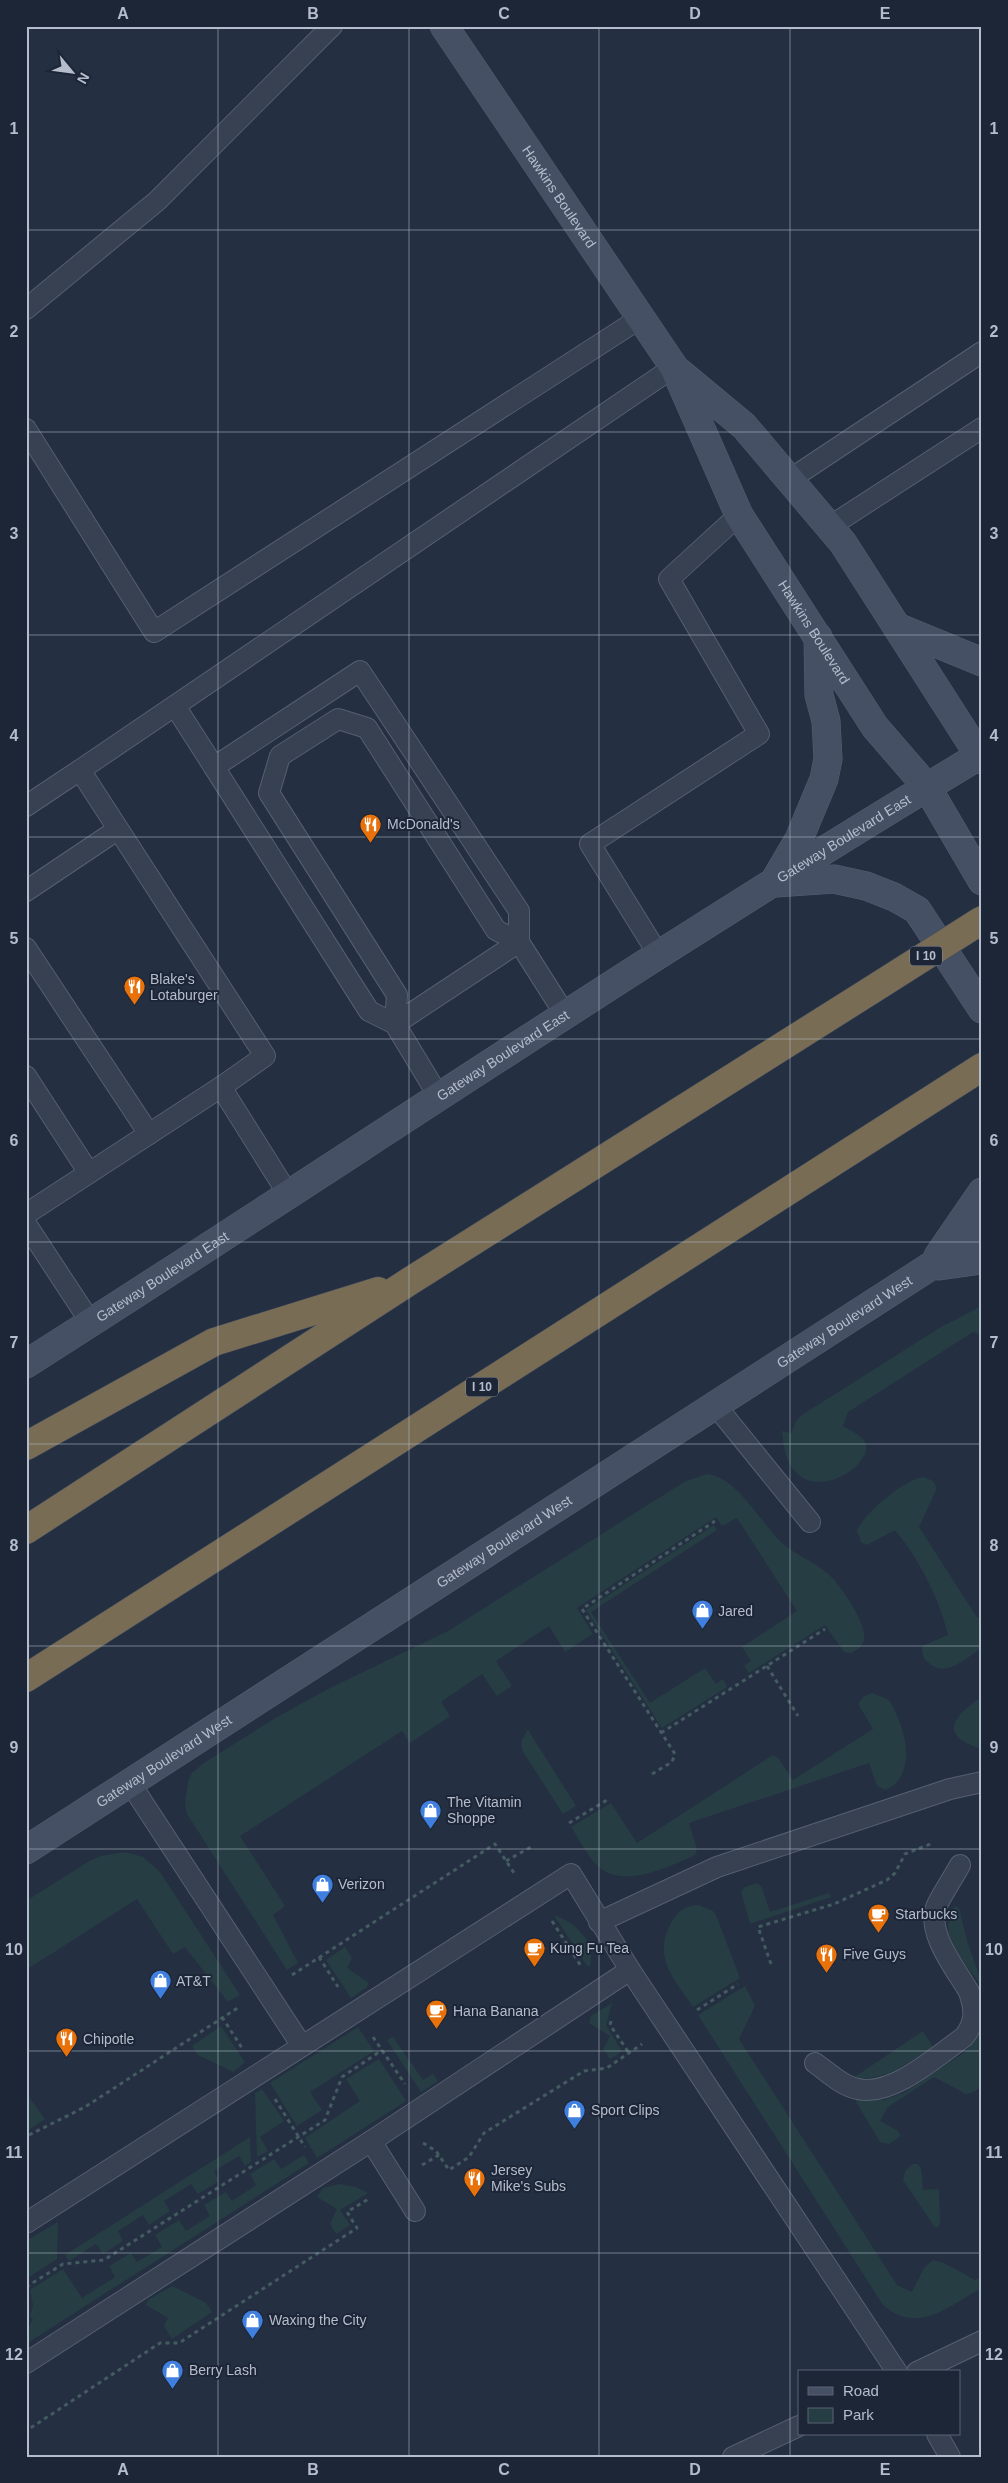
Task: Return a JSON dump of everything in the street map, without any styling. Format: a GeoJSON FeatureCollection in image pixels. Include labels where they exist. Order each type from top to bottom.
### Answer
{"type":"FeatureCollection","features":[{"type":"Feature","properties":{"kind":"highway","name":"I 10"},"geometry":{"type":"LineString","coordinates":[[26,1530],[410,1281],[982,920]]}},
{"type":"Feature","properties":{"kind":"highway","name":"I 10"},"geometry":{"type":"LineString","coordinates":[[26,1678],[982,1067]]}},
{"type":"Feature","properties":{"kind":"highway"},"geometry":{"type":"LineString","coordinates":[[26,1446],[214,1342],[410,1281]]}},
{"type":"Feature","properties":{"kind":"main road","name":"Hawkins Boulevard"},"geometry":{"type":"LineString","coordinates":[[444,26],[674,367],[740,515],[875,727],[926,786],[982,881]]}},
{"type":"Feature","properties":{"kind":"main road","name":"Hawkins Boulevard"},"geometry":{"type":"LineString","coordinates":[[674,367],[744,426],[842,543],[981,756]]}},
{"type":"Feature","properties":{"kind":"main road"},"geometry":{"type":"LineString","coordinates":[[897,627],[982,662]]}},
{"type":"Feature","properties":{"kind":"main road"},"geometry":{"type":"LineString","coordinates":[[773,883],[799,839],[824,779],[828,759],[826,721],[819,695],[818,637]]}},
{"type":"Feature","properties":{"kind":"main road","name":"Gateway Boulevard East"},"geometry":{"type":"LineString","coordinates":[[26,1364],[566,1016],[658,954],[926,786],[981,756]]}},
{"type":"Feature","properties":{"kind":"main road"},"geometry":{"type":"LineString","coordinates":[[773,883],[834,879],[866,886],[894,897],[918,910],[982,1009]]}},
{"type":"Feature","properties":{"kind":"main road"},"geometry":{"type":"LineString","coordinates":[[930,1268],[982,1192]]}},
{"type":"Feature","properties":{"kind":"main road","name":"Gateway Boulevard West"},"geometry":{"type":"LineString","coordinates":[[26,1850],[982,1233]]}},
{"type":"Feature","properties":{"kind":"main road"},"geometry":{"type":"LineString","coordinates":[[930,1268],[982,1260]]}},
{"type":"Feature","properties":{"kind":"lane"},"geometry":{"type":"LineString","coordinates":[[26,309],[156,201],[332,26]]}},
{"type":"Feature","properties":{"kind":"lane"},"geometry":{"type":"LineString","coordinates":[[26,429],[154,632],[642,317]]}},
{"type":"Feature","properties":{"kind":"lane"},"geometry":{"type":"LineString","coordinates":[[789,480],[982,352]]}},
{"type":"Feature","properties":{"kind":"lane"},"geometry":{"type":"LineString","coordinates":[[27,803],[175,706],[674,367]]}},
{"type":"Feature","properties":{"kind":"lane"},"geometry":{"type":"LineString","coordinates":[[829,527],[982,428]]}},
{"type":"Feature","properties":{"kind":"lane"},"geometry":{"type":"LineString","coordinates":[[658,954],[590,844],[759,734],[669,579],[740,515]]}},
{"type":"Feature","properties":{"kind":"lane"},"geometry":{"type":"LineString","coordinates":[[214,767],[360,671],[519,911],[519,942]]}},
{"type":"Feature","properties":{"kind":"lane"},"geometry":{"type":"LineString","coordinates":[[175,706],[369,1010],[395,1024],[439,1097]]}},
{"type":"Feature","properties":{"kind":"lane"},"geometry":{"type":"LineString","coordinates":[[395,1024],[396,995],[269,793],[280,756],[338,719],[367,728],[496,930],[519,942],[566,1016]]}},
{"type":"Feature","properties":{"kind":"lane"},"geometry":{"type":"LineString","coordinates":[[26,1214],[221,1088],[265,1056],[117,830],[80,770]]}},
{"type":"Feature","properties":{"kind":"lane"},"geometry":{"type":"LineString","coordinates":[[26,891],[117,830]]}},
{"type":"Feature","properties":{"kind":"lane"},"geometry":{"type":"LineString","coordinates":[[395,1024],[519,942]]}},
{"type":"Feature","properties":{"kind":"lane"},"geometry":{"type":"LineString","coordinates":[[26,948],[149,1134]]}},
{"type":"Feature","properties":{"kind":"lane"},"geometry":{"type":"LineString","coordinates":[[26,1076],[89,1173]]}},
{"type":"Feature","properties":{"kind":"lane"},"geometry":{"type":"LineString","coordinates":[[221,1088],[288,1194]]}},
{"type":"Feature","properties":{"kind":"lane"},"geometry":{"type":"LineString","coordinates":[[26,1224],[32,1246],[91,1323]]}},
{"type":"Feature","properties":{"kind":"lane"},"geometry":{"type":"LineString","coordinates":[[716,1406],[810,1522]]}},
{"type":"Feature","properties":{"kind":"lane"},"geometry":{"type":"LineString","coordinates":[[600,1922],[717,1868],[950,1789],[982,1782]]}},
{"type":"Feature","properties":{"kind":"lane"},"geometry":{"type":"LineString","coordinates":[[130,1783],[302,2046]]}},
{"type":"Feature","properties":{"kind":"lane"},"geometry":{"type":"LineString","coordinates":[[814,2063],[844,2084],[857,2089],[872,2090],[895,2083],[912,2073],[964,2037],[970,2030],[975,2012],[973,2002],[935,1933],[934,1918],[937,1906],[960,1865]]}},
{"type":"Feature","properties":{"kind":"lane"},"geometry":{"type":"LineString","coordinates":[[26,2223],[571,1874],[630,1970],[896,2370]]}},
{"type":"Feature","properties":{"kind":"lane"},"geometry":{"type":"LineString","coordinates":[[26,2362],[371,2141],[630,1970]]}},
{"type":"Feature","properties":{"kind":"lane"},"geometry":{"type":"LineString","coordinates":[[371,2141],[415,2212]]}},
{"type":"Feature","properties":{"kind":"lane"},"geometry":{"type":"LineString","coordinates":[[921,2370],[982,2341]]}},
{"type":"Feature","properties":{"kind":"lane"},"geometry":{"type":"LineString","coordinates":[[733,2457],[798,2426]]}},
{"type":"Feature","properties":{"kind":"lane"},"geometry":{"type":"LineString","coordinates":[[938,2436],[950,2457]]}},
{"type":"Feature","properties":{"kind":"path"},"geometry":{"type":"LineString","coordinates":[[652,1774],[675,1758],[675,1754],[582,1609],[715,1521]]}},
{"type":"Feature","properties":{"kind":"path"},"geometry":{"type":"LineString","coordinates":[[661,1734],[825,1630]]}},
{"type":"Feature","properties":{"kind":"path"},"geometry":{"type":"LineString","coordinates":[[767,1666],[798,1716]]}},
{"type":"Feature","properties":{"kind":"path"},"geometry":{"type":"LineString","coordinates":[[569,1823],[607,1800]]}},
{"type":"Feature","properties":{"kind":"path"},"geometry":{"type":"LineString","coordinates":[[771,1964],[758,1927],[834,1904],[887,1880],[895,1873],[905,1854],[933,1843]]}},
{"type":"Feature","properties":{"kind":"path"},"geometry":{"type":"LineString","coordinates":[[291,1975],[495,1844],[517,1878]]}},
{"type":"Feature","properties":{"kind":"path"},"geometry":{"type":"LineString","coordinates":[[506,1861],[531,1846]]}},
{"type":"Feature","properties":{"kind":"path"},"geometry":{"type":"LineString","coordinates":[[548,1914],[584,1972]]}},
{"type":"Feature","properties":{"kind":"path"},"geometry":{"type":"LineString","coordinates":[[319,1957],[340,1990]]}},
{"type":"Feature","properties":{"kind":"path"},"geometry":{"type":"LineString","coordinates":[[697,2010],[738,1984]]}},
{"type":"Feature","properties":{"kind":"path"},"geometry":{"type":"LineString","coordinates":[[29,2135],[85,2107],[244,2004]]}},
{"type":"Feature","properties":{"kind":"path"},"geometry":{"type":"LineString","coordinates":[[222,2017],[243,2050]]}},
{"type":"Feature","properties":{"kind":"path"},"geometry":{"type":"LineString","coordinates":[[612,2018],[610,2025],[629,2053]]}},
{"type":"Feature","properties":{"kind":"path"},"geometry":{"type":"LineString","coordinates":[[369,2031],[407,2088]]}},
{"type":"Feature","properties":{"kind":"path"},"geometry":{"type":"LineString","coordinates":[[420,2141],[436,2151],[449,2170],[469,2157],[484,2133],[584,2071],[607,2068],[647,2041]]}},
{"type":"Feature","properties":{"kind":"path"},"geometry":{"type":"LineString","coordinates":[[26,2287],[64,2264],[104,2260],[325,2120],[342,2077],[382,2050]]}},
{"type":"Feature","properties":{"kind":"path"},"geometry":{"type":"LineString","coordinates":[[273,2096],[309,2153]]}},
{"type":"Feature","properties":{"kind":"path"},"geometry":{"type":"LineString","coordinates":[[26,2434],[28,2428],[160,2343],[179,2343],[357,2228],[347,2212],[372,2197]]}},
{"type":"Feature","properties":{"kind":"path"},"geometry":{"type":"LineString","coordinates":[[26,2298],[26,2310]]}},
{"type":"Feature","properties":{"kind":"green space"},"geometry":{"type":"Polygon","coordinates":[[[982,1306],[982,1336],[973,1332],[848,1412],[843,1426],[860,1436],[866,1445],[865,1454],[849,1472],[822,1482],[809,1480],[796,1473],[787,1458],[782,1431],[791,1433],[796,1421],[802,1415],[941,1327],[982,1306]]]}},
{"type":"Feature","properties":{"kind":"green space"},"geometry":{"type":"Polygon","coordinates":[[[707,1474],[718,1477],[738,1491],[781,1542],[821,1568],[831,1577],[857,1614],[864,1633],[864,1640],[861,1646],[851,1653],[844,1652],[825,1625],[749,1673],[744,1666],[751,1661],[742,1647],[797,1611],[737,1518],[722,1526],[716,1517],[577,1608],[593,1634],[565,1652],[549,1626],[496,1661],[512,1686],[497,1696],[482,1674],[441,1702],[450,1716],[410,1743],[402,1731],[240,1836],[285,1906],[273,1915],[298,1963],[287,1970],[187,1814],[185,1803],[188,1781],[192,1773],[204,1763],[277,1717],[330,1688],[448,1631],[684,1482],[707,1474]]]}},
{"type":"Feature","properties":{"kind":"green space"},"geometry":{"type":"Polygon","coordinates":[[[924,1477],[933,1481],[937,1488],[919,1527],[976,1616],[982,1620],[982,1648],[956,1665],[942,1669],[929,1663],[922,1653],[924,1645],[948,1635],[934,1593],[912,1553],[895,1530],[867,1545],[861,1542],[857,1531],[867,1516],[886,1498],[907,1483],[924,1477]]]}},
{"type":"Feature","properties":{"kind":"green space"},"geometry":{"type":"Polygon","coordinates":[[[714,1525],[717,1530],[591,1612],[650,1703],[705,1668],[716,1684],[723,1679],[727,1687],[662,1728],[586,1610],[714,1525]]]}},
{"type":"Feature","properties":{"kind":"green space"},"geometry":{"type":"Polygon","coordinates":[[[872,1693],[889,1700],[900,1722],[906,1748],[903,1772],[897,1782],[886,1790],[877,1786],[869,1763],[689,1823],[697,1849],[695,1855],[660,1870],[634,1876],[610,1874],[600,1868],[588,1854],[571,1827],[611,1803],[637,1843],[773,1755],[779,1759],[793,1780],[873,1729],[858,1704],[863,1697],[872,1693]]]}},
{"type":"Feature","properties":{"kind":"green space"},"geometry":{"type":"Polygon","coordinates":[[[982,1697],[982,1749],[968,1744],[959,1738],[955,1732],[954,1725],[963,1711],[982,1697]]]}},
{"type":"Feature","properties":{"kind":"green space"},"geometry":{"type":"Polygon","coordinates":[[[528,1730],[576,1806],[563,1814],[522,1750],[521,1741],[528,1730]]]}},
{"type":"Feature","properties":{"kind":"green space"},"geometry":{"type":"Polygon","coordinates":[[[125,1852],[143,1857],[160,1872],[240,1995],[228,2002],[185,1947],[173,1954],[137,1899],[26,1970],[26,1901],[91,1860],[101,1856],[125,1852]]]}},
{"type":"Feature","properties":{"kind":"green space"},"geometry":{"type":"Polygon","coordinates":[[[758,1883],[762,1888],[770,1912],[829,1893],[831,1897],[750,1924],[741,1892],[745,1887],[758,1883]]]}},
{"type":"Feature","properties":{"kind":"green space"},"geometry":{"type":"Polygon","coordinates":[[[699,1905],[713,1911],[716,1915],[740,1978],[693,2007],[668,1967],[664,1946],[666,1935],[676,1915],[686,1908],[699,1905]]]}},
{"type":"Feature","properties":{"kind":"green space"},"geometry":{"type":"Polygon","coordinates":[[[955,1906],[959,1908],[968,1944],[982,1983],[966,1966],[950,1936],[948,1926],[955,1906]]]}},
{"type":"Feature","properties":{"kind":"green space"},"geometry":{"type":"Polygon","coordinates":[[[554,1915],[577,1928],[587,1941],[591,1957],[590,1966],[587,1966],[554,1915]]]}},
{"type":"Feature","properties":{"kind":"green space"},"geometry":{"type":"Polygon","coordinates":[[[345,1947],[352,1958],[347,1968],[369,1983],[367,1987],[351,1998],[326,1960],[345,1947]]]}},
{"type":"Feature","properties":{"kind":"green space"},"geometry":{"type":"Polygon","coordinates":[[[745,1986],[755,2006],[739,2039],[897,2285],[912,2292],[924,2268],[933,2260],[944,2263],[975,2280],[982,2276],[982,2288],[946,2309],[921,2318],[909,2318],[896,2314],[883,2305],[698,2015],[745,1986]]]}},
{"type":"Feature","properties":{"kind":"green space"},"geometry":{"type":"Polygon","coordinates":[[[612,2003],[606,2025],[622,2051],[610,2059],[603,2049],[610,2036],[589,2023],[591,2016],[612,2003]]]}},
{"type":"Feature","properties":{"kind":"green space"},"geometry":{"type":"Polygon","coordinates":[[[221,2026],[245,2062],[233,2072],[198,2055],[192,2046],[221,2026]]]}},
{"type":"Feature","properties":{"kind":"green space"},"geometry":{"type":"Polygon","coordinates":[[[358,2027],[374,2051],[310,2092],[322,2110],[297,2126],[270,2083],[358,2027]]]}},
{"type":"Feature","properties":{"kind":"green space"},"geometry":{"type":"Polygon","coordinates":[[[982,2029],[980,2087],[974,2092],[966,2094],[934,2077],[888,2107],[880,2121],[897,2130],[901,2136],[889,2144],[880,2142],[855,2100],[884,2100],[906,2092],[962,2054],[970,2047],[982,2029]]]}},
{"type":"Feature","properties":{"kind":"green space"},"geometry":{"type":"Polygon","coordinates":[[[923,2031],[933,2047],[905,2065],[886,2074],[875,2077],[853,2078],[923,2031]]]}},
{"type":"Feature","properties":{"kind":"green space"},"geometry":{"type":"Polygon","coordinates":[[[393,2037],[423,2080],[433,2074],[438,2081],[421,2092],[387,2040],[393,2037]]]}},
{"type":"Feature","properties":{"kind":"green space"},"geometry":{"type":"Polygon","coordinates":[[[379,2059],[406,2101],[317,2158],[305,2138],[360,2101],[346,2079],[379,2059]]]}},
{"type":"Feature","properties":{"kind":"green space"},"geometry":{"type":"Polygon","coordinates":[[[262,2089],[284,2121],[260,2137],[268,2151],[257,2157],[255,2093],[262,2089]]]}},
{"type":"Feature","properties":{"kind":"green space"},"geometry":{"type":"Polygon","coordinates":[[[26,2093],[45,2119],[26,2132],[26,2093]]]}},
{"type":"Feature","properties":{"kind":"green space"},"geometry":{"type":"Polygon","coordinates":[[[250,2137],[251,2162],[245,2166],[239,2156],[214,2171],[219,2181],[198,2194],[191,2184],[164,2201],[170,2211],[149,2225],[143,2215],[118,2231],[123,2241],[103,2254],[96,2244],[69,2261],[65,2255],[250,2137]]]}},
{"type":"Feature","properties":{"kind":"green space"},"geometry":{"type":"Polygon","coordinates":[[[304,2155],[309,2163],[26,2344],[26,2327],[29,2327],[33,2319],[30,2317],[33,2305],[30,2290],[63,2269],[82,2298],[115,2277],[109,2266],[131,2253],[137,2262],[162,2247],[155,2235],[179,2220],[186,2231],[210,2216],[204,2205],[226,2192],[232,2201],[256,2185],[250,2174],[274,2159],[281,2169],[304,2155]]]}},
{"type":"Feature","properties":{"kind":"green space"},"geometry":{"type":"Polygon","coordinates":[[[913,2164],[918,2164],[921,2169],[923,2190],[939,2189],[940,2223],[938,2228],[934,2226],[903,2180],[905,2171],[913,2164]]]}},
{"type":"Feature","properties":{"kind":"green space"},"geometry":{"type":"Polygon","coordinates":[[[339,2184],[356,2187],[368,2193],[340,2210],[350,2225],[336,2234],[330,2224],[337,2209],[317,2197],[323,2188],[339,2184]]]}},
{"type":"Feature","properties":{"kind":"green space"},"geometry":{"type":"Polygon","coordinates":[[[58,2222],[57,2259],[26,2279],[26,2241],[58,2222]]]}},
{"type":"Feature","properties":{"kind":"green space"},"geometry":{"type":"Polygon","coordinates":[[[172,2286],[206,2303],[212,2312],[172,2339],[164,2326],[168,2318],[146,2305],[148,2300],[172,2286]]]}},
{"type":"Feature","properties":{"kind":"place","name":"McDonald's"},"geometry":{"type":"Point","coordinates":[371,843]}},
{"type":"Feature","properties":{"kind":"place","name":"Blake's Lotaburger"},"geometry":{"type":"Point","coordinates":[134,1006]}},
{"type":"Feature","properties":{"kind":"place","name":"Jared"},"geometry":{"type":"Point","coordinates":[702,1630]}},
{"type":"Feature","properties":{"kind":"place","name":"The Vitamin Shoppe"},"geometry":{"type":"Point","coordinates":[431,1829]}},
{"type":"Feature","properties":{"kind":"place","name":"Verizon"},"geometry":{"type":"Point","coordinates":[322,1903]}},
{"type":"Feature","properties":{"kind":"place","name":"Starbucks"},"geometry":{"type":"Point","coordinates":[879,1933]}},
{"type":"Feature","properties":{"kind":"place","name":"Kung Fu Tea"},"geometry":{"type":"Point","coordinates":[534,1967]}},
{"type":"Feature","properties":{"kind":"place","name":"Five Guys"},"geometry":{"type":"Point","coordinates":[827,1973]}},
{"type":"Feature","properties":{"kind":"place","name":"AT&T"},"geometry":{"type":"Point","coordinates":[160,2000]}},
{"type":"Feature","properties":{"kind":"place","name":"Hana Banana"},"geometry":{"type":"Point","coordinates":[437,2030]}},
{"type":"Feature","properties":{"kind":"place","name":"Chipotle"},"geometry":{"type":"Point","coordinates":[67,2058]}},
{"type":"Feature","properties":{"kind":"place","name":"Sport Clips"},"geometry":{"type":"Point","coordinates":[575,2129]}},
{"type":"Feature","properties":{"kind":"place","name":"Jersey Mike's Subs"},"geometry":{"type":"Point","coordinates":[475,2197]}},
{"type":"Feature","properties":{"kind":"place","name":"Waxing the City"},"geometry":{"type":"Point","coordinates":[253,2339]}},
{"type":"Feature","properties":{"kind":"place","name":"Berry Lash"},"geometry":{"type":"Point","coordinates":[173,2389]}}]}
